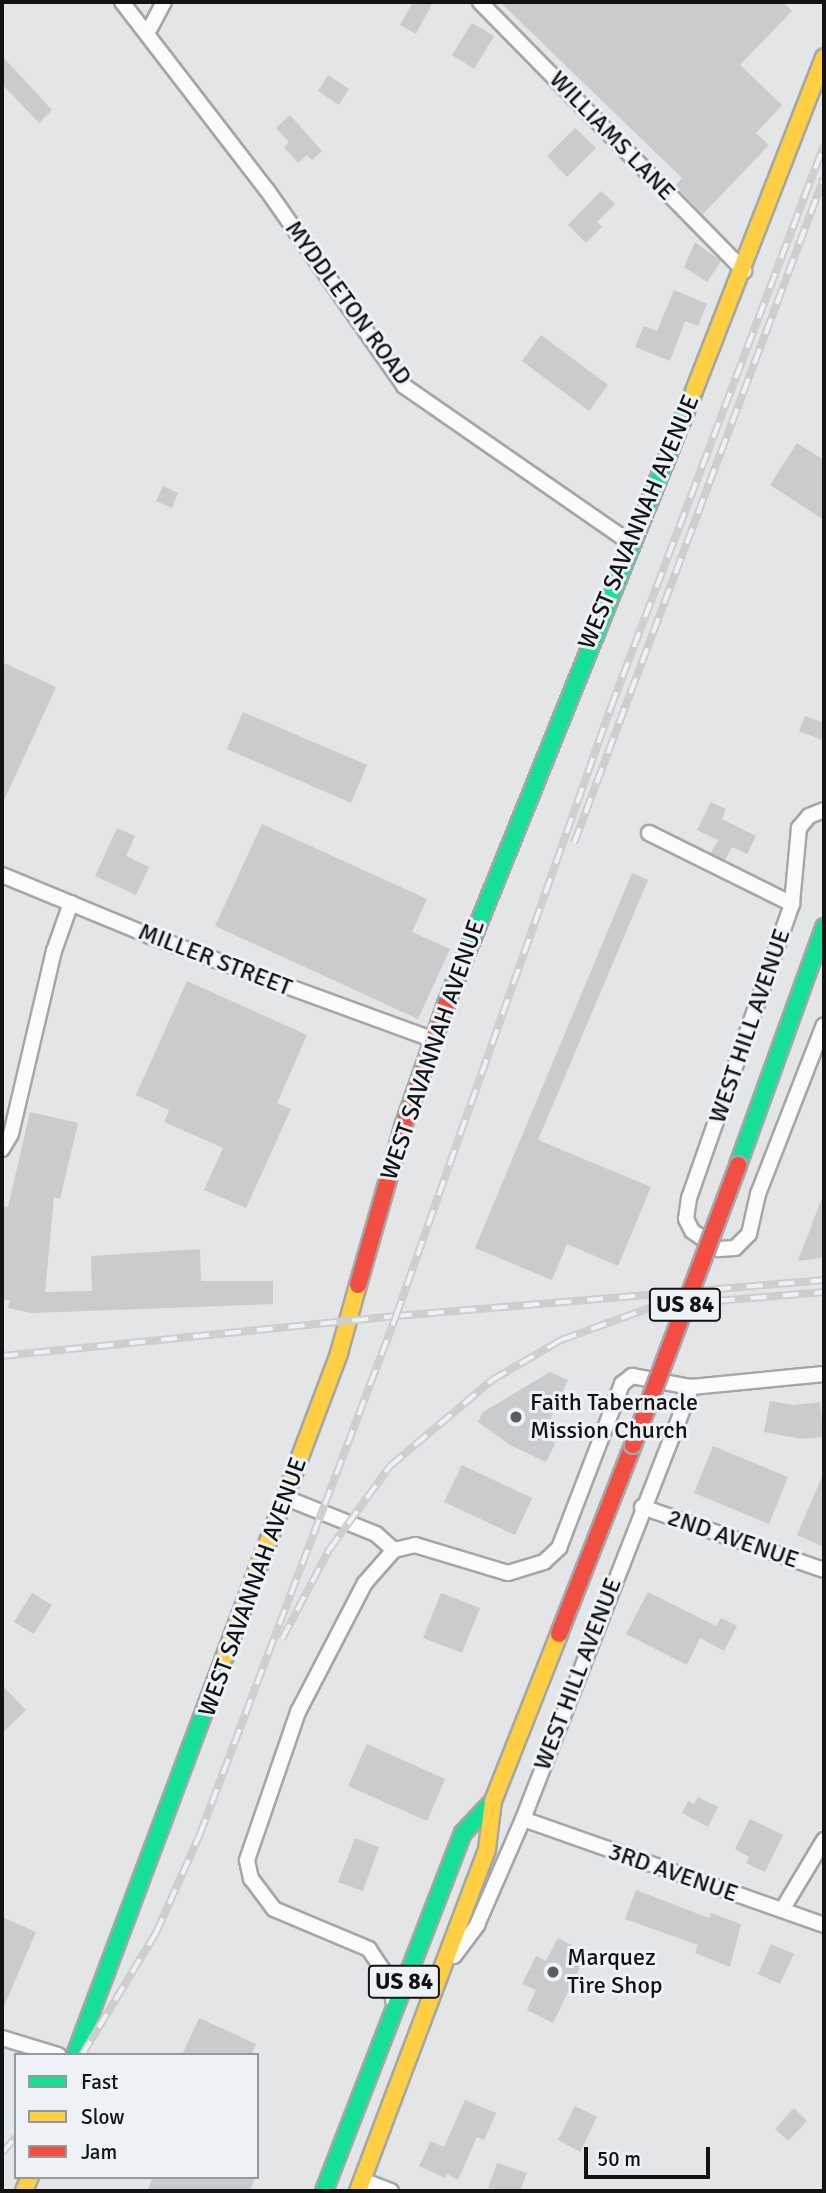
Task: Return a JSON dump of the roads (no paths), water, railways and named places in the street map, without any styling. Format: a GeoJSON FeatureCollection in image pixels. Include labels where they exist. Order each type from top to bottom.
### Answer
{"type":"FeatureCollection","features":[{"type":"Feature","properties":{"kind":"main road","name":"WEST SAVANNAH AVENUE"},"geometry":{"type":"LineString","coordinates":[[76,2053],[339,1353],[431,1039],[520,806],[632,544],[744,271],[824,57]]}},
{"type":"Feature","properties":{"kind":"main road","name":"WEST HILL AVENUE"},"geometry":{"type":"LineString","coordinates":[[360,2186],[487,1849],[493,1801],[633,1445],[824,927]]}},
{"type":"Feature","properties":{"kind":"main road","name":"WEST HILL AVENUE"},"geometry":{"type":"LineString","coordinates":[[324,2191],[463,1833],[493,1801]]}},
{"type":"Feature","properties":{"kind":"street","name":"MYDDLETON ROAD"},"geometry":{"type":"LineString","coordinates":[[122,2],[148,32],[267,190],[404,386],[632,544]]}},
{"type":"Feature","properties":{"kind":"street"},"geometry":{"type":"LineString","coordinates":[[148,32],[164,2]]}},
{"type":"Feature","properties":{"kind":"street","name":"WILLIAMS LANE"},"geometry":{"type":"LineString","coordinates":[[480,2],[744,271]]}},
{"type":"Feature","properties":{"kind":"street","name":"WEST HILL AVENUE"},"geometry":{"type":"LineString","coordinates":[[824,810],[809,816],[799,828],[792,904],[690,1198],[686,1219],[692,1231],[718,1249],[735,1248],[750,1234],[758,1194],[824,1025]]}},
{"type":"Feature","properties":{"kind":"street"},"geometry":{"type":"LineString","coordinates":[[649,833],[792,904]]}},
{"type":"Feature","properties":{"kind":"street","name":"MILLER STREET"},"geometry":{"type":"LineString","coordinates":[[2,875],[431,1039]]}},
{"type":"Feature","properties":{"kind":"street"},"geometry":{"type":"LineString","coordinates":[[2,1149],[11,1134],[54,951],[71,903]]}},
{"type":"Feature","properties":{"kind":"street"},"geometry":{"type":"LineString","coordinates":[[286,1498],[376,1534],[394,1550],[427,1548],[508,1573],[544,1562],[559,1548],[622,1384],[632,1376],[646,1375],[691,1387],[824,1374]]}},
{"type":"Feature","properties":{"kind":"street","name":"WEST HILL AVENUE"},"geometry":{"type":"LineString","coordinates":[[435,1984],[477,1926],[523,1819],[642,1507],[691,1387]]}},
{"type":"Feature","properties":{"kind":"street","name":"2ND AVENUE"},"geometry":{"type":"LineString","coordinates":[[642,1507],[824,1570]]}},
{"type":"Feature","properties":{"kind":"street"},"geometry":{"type":"LineString","coordinates":[[394,1550],[365,1583],[298,1712],[247,1860],[251,1879],[274,1909],[369,1949],[382,1962],[391,1982],[394,2009]]}},
{"type":"Feature","properties":{"kind":"street","name":"3RD AVENUE"},"geometry":{"type":"LineString","coordinates":[[523,1819],[824,1925]]}},
{"type":"Feature","properties":{"kind":"street"},"geometry":{"type":"LineString","coordinates":[[782,1910],[824,1840]]}},
{"type":"Feature","properties":{"kind":"street"},"geometry":{"type":"LineString","coordinates":[[2,2038],[51,2053]]}},
{"type":"Feature","properties":{"kind":"street"},"geometry":{"type":"LineString","coordinates":[[360,2186],[391,2191]]}},
{"type":"Feature","properties":{"kind":"railway"},"geometry":{"type":"LineString","coordinates":[[83,2053],[156,1933],[200,1834],[396,1316],[611,707],[824,145]]}},
{"type":"Feature","properties":{"kind":"railway"},"geometry":{"type":"LineString","coordinates":[[574,843],[824,178]]}},
{"type":"Feature","properties":{"kind":"railway"},"geometry":{"type":"LineString","coordinates":[[2,1356],[396,1316],[824,1280]]}},
{"type":"Feature","properties":{"kind":"railway"},"geometry":{"type":"LineString","coordinates":[[282,1639],[329,1550],[390,1466],[492,1380],[561,1340],[655,1306],[824,1292]]}},
{"type":"Feature","properties":{"kind":"railway"},"geometry":{"type":"LineString","coordinates":[[2,2153],[14,2139]]}},
{"type":"Feature","properties":{"kind":"place","name":"Faith Tabernacle Mission Church"},"geometry":{"type":"Point","coordinates":[516,1417]}},
{"type":"Feature","properties":{"kind":"place","name":"Marquez Tire Shop"},"geometry":{"type":"Point","coordinates":[553,1972]}}]}
